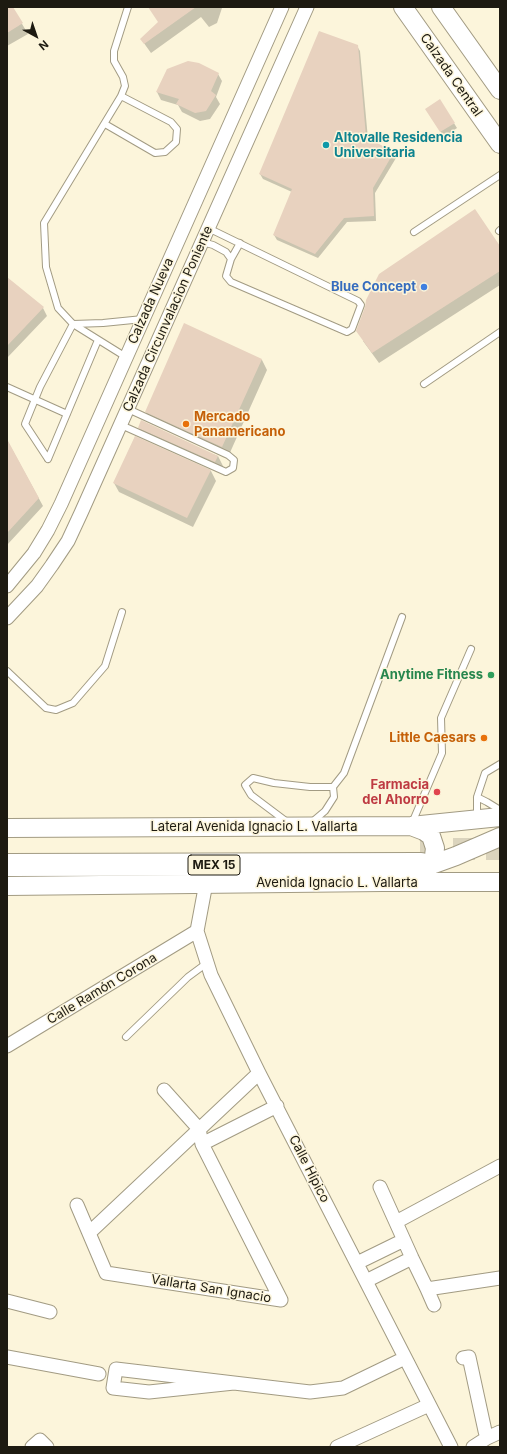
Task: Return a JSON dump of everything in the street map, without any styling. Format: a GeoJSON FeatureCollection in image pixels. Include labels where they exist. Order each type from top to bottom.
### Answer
{"type":"FeatureCollection","features":[{"type":"Feature","properties":{"kind":"highway","name":"MEX 15"},"geometry":{"type":"LineString","coordinates":[[7,851],[425,859]]}},
{"type":"Feature","properties":{"kind":"highway","name":"Avenida Ignacio L. Vallarta"},"geometry":{"type":"LineString","coordinates":[[7,865],[425,859]]}},
{"type":"Feature","properties":{"kind":"street","name":"Calzada Nueva"},"geometry":{"type":"LineString","coordinates":[[7,586],[34,553],[48,530],[282,7]]}},
{"type":"Feature","properties":{"kind":"street","name":"Calzada Circunvalacion Poniente"},"geometry":{"type":"LineString","coordinates":[[7,618],[37,586],[68,541],[307,7]]}},
{"type":"Feature","properties":{"kind":"street","name":"Calzada Central"},"geometry":{"type":"LineString","coordinates":[[403,7],[500,144]]}},
{"type":"Feature","properties":{"kind":"street"},"geometry":{"type":"LineString","coordinates":[[441,7],[500,90]]}},
{"type":"Feature","properties":{"kind":"street","name":"Lateral Avenida Ignacio L. Vallarta"},"geometry":{"type":"LineString","coordinates":[[7,828],[411,826],[500,816]]}},
{"type":"Feature","properties":{"kind":"street"},"geometry":{"type":"LineString","coordinates":[[411,826],[424,831],[431,836],[435,848],[425,859]]}},
{"type":"Feature","properties":{"kind":"street"},"geometry":{"type":"LineString","coordinates":[[383,882],[425,859],[477,847],[500,837]]}},
{"type":"Feature","properties":{"kind":"street","name":"Avenida Ignacio L. Vallarta"},"geometry":{"type":"LineString","coordinates":[[7,886],[206,883],[500,882]]}},
{"type":"Feature","properties":{"kind":"street","name":"Calle Hípico"},"geometry":{"type":"LineString","coordinates":[[206,883],[197,932],[211,975],[259,1073],[451,1447]]}},
{"type":"Feature","properties":{"kind":"street","name":"Calle Ramón Corona"},"geometry":{"type":"LineString","coordinates":[[7,1046],[197,932]]}},
{"type":"Feature","properties":{"kind":"street"},"geometry":{"type":"LineString","coordinates":[[89,1233],[259,1073]]}},
{"type":"Feature","properties":{"kind":"street"},"geometry":{"type":"LineString","coordinates":[[164,1090],[199,1129]]}},
{"type":"Feature","properties":{"kind":"street"},"geometry":{"type":"LineString","coordinates":[[202,1144],[277,1106]]}},
{"type":"Feature","properties":{"kind":"street","name":"Vallarta San Ignacio"},"geometry":{"type":"LineString","coordinates":[[77,1205],[106,1273],[281,1300],[202,1144],[199,1129]]}},
{"type":"Feature","properties":{"kind":"street"},"geometry":{"type":"LineString","coordinates":[[396,1222],[500,1166]]}},
{"type":"Feature","properties":{"kind":"street"},"geometry":{"type":"LineString","coordinates":[[380,1187],[412,1258],[428,1289],[434,1305]]}},
{"type":"Feature","properties":{"kind":"street"},"geometry":{"type":"LineString","coordinates":[[357,1263],[404,1240]]}},
{"type":"Feature","properties":{"kind":"street"},"geometry":{"type":"LineString","coordinates":[[366,1281],[412,1258]]}},
{"type":"Feature","properties":{"kind":"street"},"geometry":{"type":"LineString","coordinates":[[428,1289],[500,1278]]}},
{"type":"Feature","properties":{"kind":"street"},"geometry":{"type":"LineString","coordinates":[[8,1299],[50,1312]]}},
{"type":"Feature","properties":{"kind":"street"},"geometry":{"type":"LineString","coordinates":[[7,1357],[99,1374]]}},
{"type":"Feature","properties":{"kind":"street"},"geometry":{"type":"LineString","coordinates":[[463,1358],[468,1357],[484,1432],[487,1438]]}},
{"type":"Feature","properties":{"kind":"street"},"geometry":{"type":"LineString","coordinates":[[234,1383],[150,1392],[113,1388],[116,1369],[310,1392],[343,1388],[405,1358]]}},
{"type":"Feature","properties":{"kind":"street"},"geometry":{"type":"LineString","coordinates":[[337,1447],[429,1405]]}},
{"type":"Feature","properties":{"kind":"street"},"geometry":{"type":"LineString","coordinates":[[473,1447],[500,1432]]}},
{"type":"Feature","properties":{"kind":"lane"},"geometry":{"type":"LineString","coordinates":[[126,357],[73,324],[58,308],[46,267],[44,223],[122,96],[125,86],[123,77],[114,61],[114,51],[128,7]]}},
{"type":"Feature","properties":{"kind":"lane"},"geometry":{"type":"LineString","coordinates":[[105,124],[155,153],[165,152],[176,142],[177,129],[171,122],[122,96]]}},
{"type":"Feature","properties":{"kind":"lane"},"geometry":{"type":"LineString","coordinates":[[414,232],[500,176]]}},
{"type":"Feature","properties":{"kind":"lane"},"geometry":{"type":"LineString","coordinates":[[208,228],[240,243],[358,301],[361,305],[352,329],[347,332],[231,282],[226,276],[231,259],[240,243]]}},
{"type":"Feature","properties":{"kind":"lane"},"geometry":{"type":"LineString","coordinates":[[202,242],[226,252],[231,259]]}},
{"type":"Feature","properties":{"kind":"lane"},"geometry":{"type":"LineString","coordinates":[[73,324],[143,319]]}},
{"type":"Feature","properties":{"kind":"lane"},"geometry":{"type":"LineString","coordinates":[[73,324],[40,387],[25,424],[48,459],[98,340]]}},
{"type":"Feature","properties":{"kind":"lane"},"geometry":{"type":"LineString","coordinates":[[424,384],[500,332]]}},
{"type":"Feature","properties":{"kind":"lane"},"geometry":{"type":"LineString","coordinates":[[7,388],[67,414]]}},
{"type":"Feature","properties":{"kind":"lane"},"geometry":{"type":"LineString","coordinates":[[121,425],[226,472],[233,468],[234,460],[228,454],[128,409]]}},
{"type":"Feature","properties":{"kind":"lane"},"geometry":{"type":"LineString","coordinates":[[7,671],[46,708],[56,710],[73,702],[105,666],[122,612]]}},
{"type":"Feature","properties":{"kind":"lane"},"geometry":{"type":"LineString","coordinates":[[333,787],[310,787],[274,783],[253,778],[245,785],[251,796],[300,826],[325,811],[334,797],[333,787],[344,773],[402,617]]}},
{"type":"Feature","properties":{"kind":"lane"},"geometry":{"type":"LineString","coordinates":[[411,826],[442,753],[441,718],[471,649]]}},
{"type":"Feature","properties":{"kind":"lane"},"geometry":{"type":"LineString","coordinates":[[477,819],[477,797],[485,773],[500,764]]}},
{"type":"Feature","properties":{"kind":"lane"},"geometry":{"type":"LineString","coordinates":[[477,797],[487,802],[500,816]]}},
{"type":"Feature","properties":{"kind":"lane"},"geometry":{"type":"LineString","coordinates":[[126,1037],[188,977],[207,963]]}},
{"type":"Feature","properties":{"kind":"building"},"geometry":{"type":"Polygon","coordinates":[[[7,7],[13,7],[23,23],[7,33],[7,7]]]}},
{"type":"Feature","properties":{"kind":"building"},"geometry":{"type":"Polygon","coordinates":[[[148,7],[196,7],[144,44],[140,39],[158,22],[148,7]]]}},
{"type":"Feature","properties":{"kind":"building","name":"Altovalle Residencia Universitaria"},"geometry":{"type":"Polygon","coordinates":[[[319,31],[358,45],[366,137],[394,152],[373,188],[374,216],[344,218],[315,254],[273,235],[292,189],[259,174],[319,31]]]}},
{"type":"Feature","properties":{"kind":"building"},"geometry":{"type":"Polygon","coordinates":[[[188,61],[199,63],[219,73],[211,91],[216,95],[206,111],[195,113],[176,104],[179,99],[156,92],[167,69],[188,61]]]}},
{"type":"Feature","properties":{"kind":"building"},"geometry":{"type":"Polygon","coordinates":[[[440,99],[455,123],[440,132],[425,109],[440,99]]]}},
{"type":"Feature","properties":{"kind":"building","name":"Blue Concept"},"geometry":{"type":"Polygon","coordinates":[[[475,209],[500,246],[500,271],[372,353],[356,331],[366,300],[379,274],[475,209]]]}},
{"type":"Feature","properties":{"kind":"building"},"geometry":{"type":"Polygon","coordinates":[[[7,277],[44,307],[7,346],[7,277]]]}},
{"type":"Feature","properties":{"kind":"building"},"geometry":{"type":"Polygon","coordinates":[[[184,323],[262,359],[222,447],[145,412],[184,323]]]}},
{"type":"Feature","properties":{"kind":"building"},"geometry":{"type":"Polygon","coordinates":[[[141,420],[218,456],[215,462],[138,428],[141,420]]]}},
{"type":"Feature","properties":{"kind":"building"},"geometry":{"type":"Polygon","coordinates":[[[135,436],[211,470],[187,518],[113,483],[135,436]]]}},
{"type":"Feature","properties":{"kind":"building"},"geometry":{"type":"Polygon","coordinates":[[[7,439],[39,498],[7,533],[7,439]]]}},
{"type":"Feature","properties":{"kind":"tunnel"},"geometry":{"type":"LineString","coordinates":[[420,849],[500,849]]}},
{"type":"Feature","properties":{"kind":"place","name":"Altovalle Residencia Universitaria"},"geometry":{"type":"Point","coordinates":[326,145]}},
{"type":"Feature","properties":{"kind":"place","name":"Blue Concept"},"geometry":{"type":"Point","coordinates":[424,287]}},
{"type":"Feature","properties":{"kind":"place","name":"Mercado Panamericano"},"geometry":{"type":"Point","coordinates":[186,424]}},
{"type":"Feature","properties":{"kind":"place","name":"Anytime Fitness"},"geometry":{"type":"Point","coordinates":[491,675]}},
{"type":"Feature","properties":{"kind":"place","name":"Little Caesars"},"geometry":{"type":"Point","coordinates":[484,738]}},
{"type":"Feature","properties":{"kind":"place","name":"Farmacia del Ahorro"},"geometry":{"type":"Point","coordinates":[437,792]}}]}
